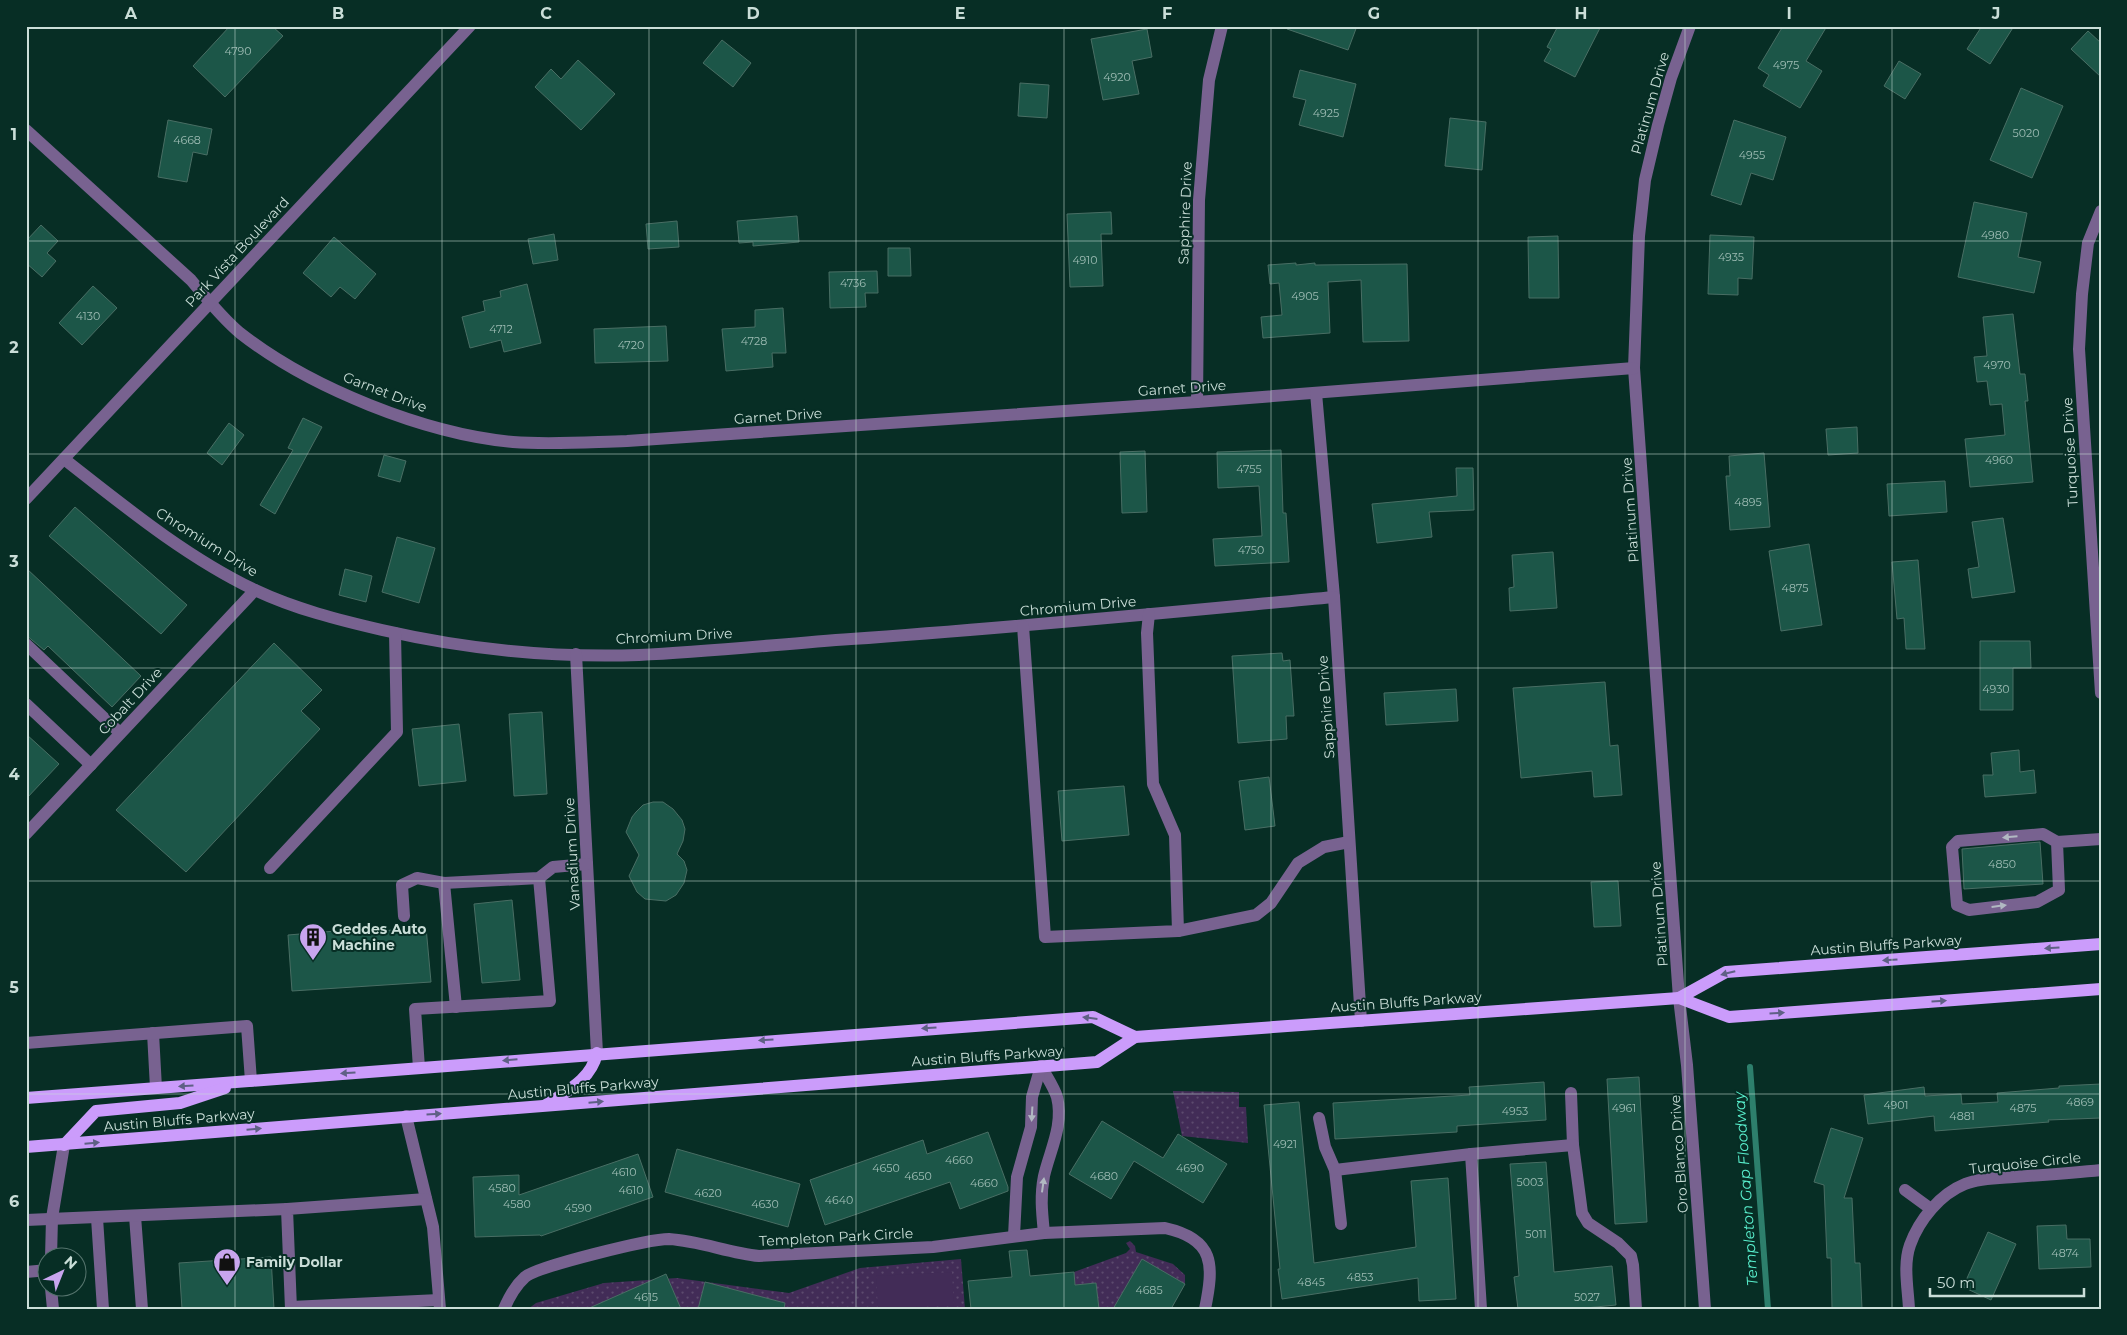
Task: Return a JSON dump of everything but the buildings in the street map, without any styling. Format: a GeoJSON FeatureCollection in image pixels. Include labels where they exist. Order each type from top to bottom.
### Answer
{"type":"FeatureCollection","features":[{"type":"Feature","properties":{"kind":"main road","name":"Austin Bluffs Parkway"},"geometry":{"type":"LineString","coordinates":[[26,1148],[1097,1062],[1135,1037],[1679,998],[1726,972],[2101,944]]}},
{"type":"Feature","properties":{"kind":"main road","name":"Austin Bluffs Parkway"},"geometry":{"type":"LineString","coordinates":[[1679,998],[1729,1017],[2101,989]]}},
{"type":"Feature","properties":{"kind":"main road"},"geometry":{"type":"LineString","coordinates":[[26,1098],[1093,1016],[1135,1037]]}},
{"type":"Feature","properties":{"kind":"main road"},"geometry":{"type":"LineString","coordinates":[[544,1106],[587,1076],[594,1064],[597,1053]]}},
{"type":"Feature","properties":{"kind":"main road"},"geometry":{"type":"LineString","coordinates":[[64,1145],[96,1111],[180,1102],[247,1081]]}},
{"type":"Feature","properties":{"kind":"street","name":"Park Vista Boulevard"},"geometry":{"type":"LineString","coordinates":[[26,499],[470,26]]}},
{"type":"Feature","properties":{"kind":"street","name":"Sapphire Drive"},"geometry":{"type":"LineString","coordinates":[[1197,402],[1199,200],[1209,80],[1222,26]]}},
{"type":"Feature","properties":{"kind":"street","name":"Platinum Drive"},"geometry":{"type":"LineString","coordinates":[[1679,998],[1634,368],[1639,236],[1645,180],[1663,106],[1690,26]]}},
{"type":"Feature","properties":{"kind":"street","name":"Garnet Drive"},"geometry":{"type":"LineString","coordinates":[[26,130],[191,280],[210,303],[239,332],[268,352],[348,396],[397,416],[455,431],[512,442],[627,441],[1197,402],[1634,368]]}},
{"type":"Feature","properties":{"kind":"street","name":"Turquoise Drive"},"geometry":{"type":"LineString","coordinates":[[2101,211],[2088,242],[2082,294],[2079,349],[2101,694]]}},
{"type":"Feature","properties":{"kind":"street","name":"Sapphire Drive"},"geometry":{"type":"LineString","coordinates":[[1316,393],[1334,597],[1360,1021]]}},
{"type":"Feature","properties":{"kind":"street","name":"Chromium Drive"},"geometry":{"type":"LineString","coordinates":[[64,459],[160,532],[221,571],[255,590],[316,613],[395,633],[454,644],[498,649],[576,654],[638,655],[1023,626],[1334,597]]}},
{"type":"Feature","properties":{"kind":"street","name":"Cobalt Drive"},"geometry":{"type":"LineString","coordinates":[[26,834],[255,590]]}},
{"type":"Feature","properties":{"kind":"street"},"geometry":{"type":"LineString","coordinates":[[1148,614],[1147,633],[1153,784],[1175,835],[1178,930]]}},
{"type":"Feature","properties":{"kind":"street"},"geometry":{"type":"LineString","coordinates":[[1023,626],[1045,937],[1178,930],[1256,915],[1271,904],[1298,863],[1324,847],[1349,842]]}},
{"type":"Feature","properties":{"kind":"street"},"geometry":{"type":"LineString","coordinates":[[270,868],[397,732],[395,633]]}},
{"type":"Feature","properties":{"kind":"street"},"geometry":{"type":"LineString","coordinates":[[26,644],[120,733]]}},
{"type":"Feature","properties":{"kind":"street","name":"Vanadium Drive"},"geometry":{"type":"LineString","coordinates":[[576,654],[597,1053]]}},
{"type":"Feature","properties":{"kind":"street"},"geometry":{"type":"LineString","coordinates":[[26,704],[91,765]]}},
{"type":"Feature","properties":{"kind":"street"},"geometry":{"type":"LineString","coordinates":[[2057,842],[2059,890],[2037,902],[1969,910],[1957,905],[1952,847],[1958,841],[2043,834],[2057,842],[2101,839]]}},
{"type":"Feature","properties":{"kind":"street"},"geometry":{"type":"LineString","coordinates":[[404,916],[402,885],[417,878],[444,883],[538,878],[554,867],[587,864]]}},
{"type":"Feature","properties":{"kind":"street"},"geometry":{"type":"LineString","coordinates":[[419,1068],[415,1009],[550,1001],[538,878]]}},
{"type":"Feature","properties":{"kind":"street"},"geometry":{"type":"LineString","coordinates":[[444,883],[456,1007]]}},
{"type":"Feature","properties":{"kind":"street","name":"Oro Blanco Drive"},"geometry":{"type":"LineString","coordinates":[[1679,998],[1688,1065],[1705,1309]]}},
{"type":"Feature","properties":{"kind":"street"},"geometry":{"type":"LineString","coordinates":[[26,1043],[247,1026],[247,1081]]}},
{"type":"Feature","properties":{"kind":"street"},"geometry":{"type":"LineString","coordinates":[[152,1033],[156,1088]]}},
{"type":"Feature","properties":{"kind":"street"},"geometry":{"type":"LineString","coordinates":[[1041,1066],[1057,1096],[1058,1113],[1057,1133],[1044,1176],[1040,1203],[1044,1233]]}},
{"type":"Feature","properties":{"kind":"street"},"geometry":{"type":"LineString","coordinates":[[1014,1236],[1015,1190],[1031,1127],[1032,1097],[1041,1066]]}},
{"type":"Feature","properties":{"kind":"street"},"geometry":{"type":"LineString","coordinates":[[1571,1093],[1573,1144],[1582,1213],[1588,1223],[1618,1244],[1631,1256],[1636,1309]]}},
{"type":"Feature","properties":{"kind":"street"},"geometry":{"type":"LineString","coordinates":[[286,1209],[291,1308],[440,1304],[433,1227],[406,1116]]}},
{"type":"Feature","properties":{"kind":"street"},"geometry":{"type":"LineString","coordinates":[[1319,1118],[1325,1147],[1335,1170],[1341,1224]]}},
{"type":"Feature","properties":{"kind":"street"},"geometry":{"type":"LineString","coordinates":[[1335,1170],[1573,1144]]}},
{"type":"Feature","properties":{"kind":"street"},"geometry":{"type":"LineString","coordinates":[[50,1248],[52,1218],[64,1145]]}},
{"type":"Feature","properties":{"kind":"street"},"geometry":{"type":"LineString","coordinates":[[1471,1154],[1481,1309]]}},
{"type":"Feature","properties":{"kind":"street","name":"Turquoise Circle"},"geometry":{"type":"LineString","coordinates":[[1909,1309],[1906,1270],[1910,1245],[1920,1224],[1931,1209],[1948,1194],[1965,1184],[1989,1179],[2101,1170]]}},
{"type":"Feature","properties":{"kind":"street"},"geometry":{"type":"LineString","coordinates":[[1905,1190],[1931,1209]]}},
{"type":"Feature","properties":{"kind":"street"},"geometry":{"type":"LineString","coordinates":[[26,1220],[286,1209],[426,1199]]}},
{"type":"Feature","properties":{"kind":"street"},"geometry":{"type":"LineString","coordinates":[[135,1216],[142,1309]]}},
{"type":"Feature","properties":{"kind":"street"},"geometry":{"type":"LineString","coordinates":[[97,1218],[103,1309]]}},
{"type":"Feature","properties":{"kind":"street","name":"Templeton Park Circle"},"geometry":{"type":"LineString","coordinates":[[504,1309],[512,1292],[526,1276],[548,1267],[644,1242],[668,1239],[691,1242],[737,1254],[759,1256],[933,1247],[1044,1233],[1165,1228],[1184,1232],[1198,1242],[1207,1256],[1211,1275],[1205,1309]]}},
{"type":"Feature","properties":{"kind":"shaded area"},"geometry":{"type":"Polygon","coordinates":[[[1173,1091],[1239,1092],[1239,1107],[1246,1107],[1248,1143],[1182,1136],[1173,1091]]]}},
{"type":"Feature","properties":{"kind":"shaded area"},"geometry":{"type":"Polygon","coordinates":[[[1130,1241],[1135,1246],[1136,1252],[1173,1264],[1185,1275],[1185,1284],[1171,1309],[1099,1309],[1096,1283],[1075,1285],[1074,1272],[1126,1253],[1130,1249],[1126,1243],[1130,1241]]]}},
{"type":"Feature","properties":{"kind":"shaded area"},"geometry":{"type":"Polygon","coordinates":[[[961,1259],[965,1309],[528,1309],[536,1303],[604,1283],[677,1278],[789,1293],[860,1268],[961,1259]]]}},
{"type":"Feature","properties":{"kind":"shaded area"},"geometry":{"type":"Polygon","coordinates":[[[952,1272],[954,1305],[878,1309],[876,1276],[952,1272]]]}},
{"type":"Feature","properties":{"kind":"waterway","name":"Templeton Gap Floodway"},"geometry":{"type":"LineString","coordinates":[[1750,1067],[1768,1309]]}},
{"type":"Feature","properties":{"kind":"place","name":"Geddes Auto Machine"},"geometry":{"type":"Point","coordinates":[313,961]}},
{"type":"Feature","properties":{"kind":"place","name":"Family Dollar"},"geometry":{"type":"Point","coordinates":[227,1286]}}]}
